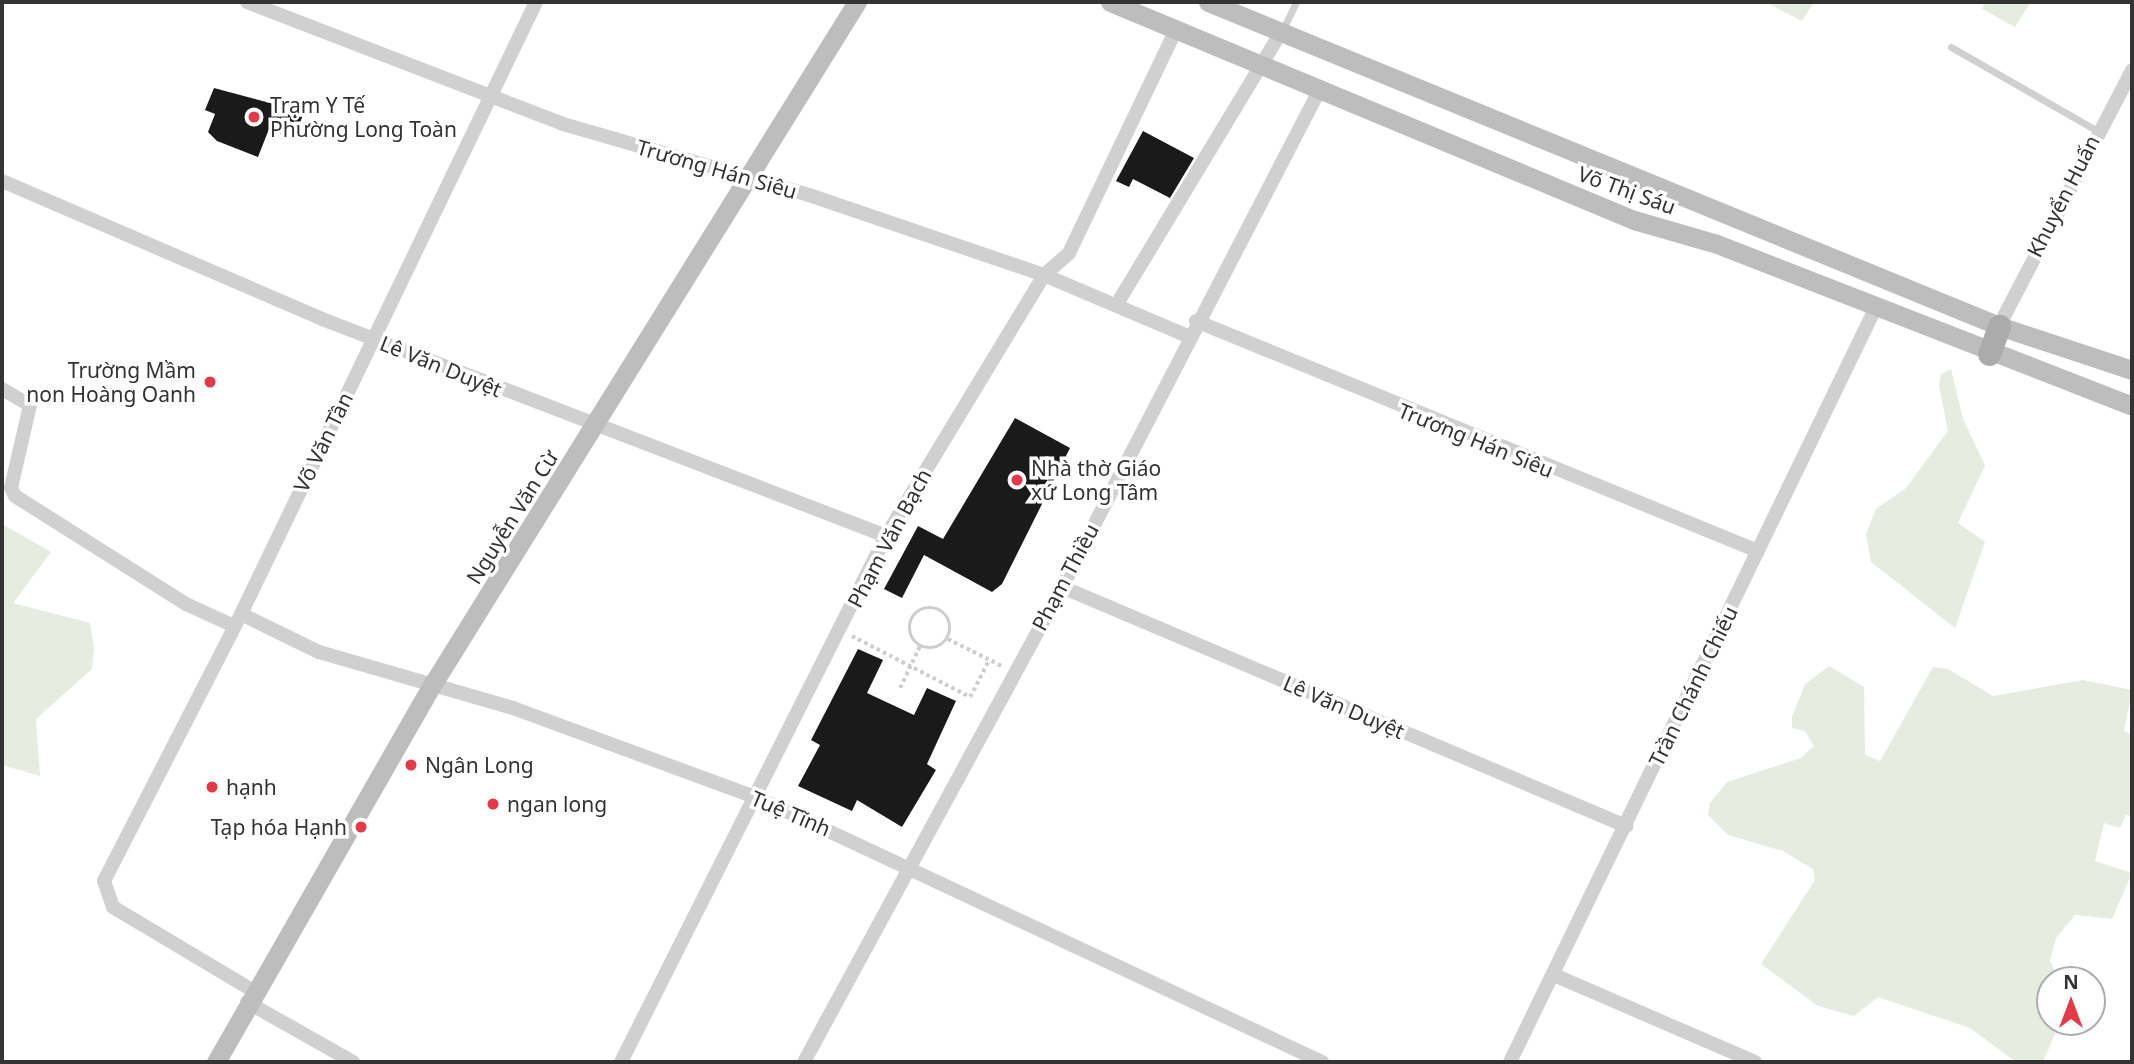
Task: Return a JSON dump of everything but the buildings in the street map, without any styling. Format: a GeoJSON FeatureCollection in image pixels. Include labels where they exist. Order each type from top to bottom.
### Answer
{"type":"FeatureCollection","features":[{"type":"Feature","properties":{"kind":"main road","name":"Nguyễn Văn Cừ"},"geometry":{"type":"LineString","coordinates":[[216,1062],[250,996],[434,682],[857,2]]}},
{"type":"Feature","properties":{"kind":"main road","name":"Võ Thị Sáu"},"geometry":{"type":"LineString","coordinates":[[1110,2],[1262,61],[1321,89],[1634,220],[1717,244],[1989,354],[2132,406]]}},
{"type":"Feature","properties":{"kind":"main road","name":"Võ Thị Sáu"},"geometry":{"type":"LineString","coordinates":[[1208,2],[1999,326],[2132,370]]}},
{"type":"Feature","properties":{"kind":"main road"},"geometry":{"type":"LineString","coordinates":[[1989,354],[1999,326]]}},
{"type":"Feature","properties":{"kind":"street","name":"Trương Hán Siêu"},"geometry":{"type":"LineString","coordinates":[[247,2],[489,97],[746,182],[809,195],[1044,275],[1188,336]]}},
{"type":"Feature","properties":{"kind":"street","name":"Võ Văn Tần"},"geometry":{"type":"LineString","coordinates":[[250,996],[113,907],[104,881],[238,620],[536,2]]}},
{"type":"Feature","properties":{"kind":"street","name":"Phạm Văn Bạch"},"geometry":{"type":"LineString","coordinates":[[626,1060],[886,536],[1044,275],[1069,253],[1177,28]]}},
{"type":"Feature","properties":{"kind":"street"},"geometry":{"type":"LineString","coordinates":[[1116,304],[1282,31]]}},
{"type":"Feature","properties":{"kind":"street","name":"Khuyển Huấn"},"geometry":{"type":"LineString","coordinates":[[1999,326],[2096,130],[2132,70]]}},
{"type":"Feature","properties":{"kind":"street","name":"Phạm Thiều"},"geometry":{"type":"LineString","coordinates":[[804,1062],[908,864],[1062,587],[1188,336],[1321,89]]}},
{"type":"Feature","properties":{"kind":"street","name":"Lê Văn Duyệt"},"geometry":{"type":"LineString","coordinates":[[2,181],[372,339],[886,536]]}},
{"type":"Feature","properties":{"kind":"street","name":"Trần Chánh Chiếu"},"geometry":{"type":"LineString","coordinates":[[1510,1062],[1555,975],[1875,309]]}},
{"type":"Feature","properties":{"kind":"street","name":"Trương Hán Siêu"},"geometry":{"type":"LineString","coordinates":[[1196,321],[1758,551]]}},
{"type":"Feature","properties":{"kind":"street","name":"Tuệ Tĩnh"},"geometry":{"type":"LineString","coordinates":[[2,389],[30,405],[11,488],[15,496],[186,604],[238,620],[319,652],[434,682],[758,798],[908,864],[1322,1062]]}},
{"type":"Feature","properties":{"kind":"street","name":"Lê Văn Duyệt"},"geometry":{"type":"LineString","coordinates":[[1062,587],[1626,826]]}},
{"type":"Feature","properties":{"kind":"street"},"geometry":{"type":"LineString","coordinates":[[1555,975],[1755,1062]]}},
{"type":"Feature","properties":{"kind":"street"},"geometry":{"type":"LineString","coordinates":[[250,996],[353,1062]]}},
{"type":"Feature","properties":{"kind":"lane"},"geometry":{"type":"LineString","coordinates":[[1282,31],[1296,2]]}},
{"type":"Feature","properties":{"kind":"lane"},"geometry":{"type":"LineString","coordinates":[[1951,47],[2096,130]]}},
{"type":"Feature","properties":{"kind":"path"},"geometry":{"type":"LineString","coordinates":[[900,688],[920,646],[911,622],[925,608],[948,618],[948,639]]}},
{"type":"Feature","properties":{"kind":"path"},"geometry":{"type":"LineString","coordinates":[[841,630],[970,697],[989,660]]}},
{"type":"Feature","properties":{"kind":"path"},"geometry":{"type":"LineString","coordinates":[[920,646],[934,648],[948,639]]}},
{"type":"Feature","properties":{"kind":"path"},"geometry":{"type":"LineString","coordinates":[[948,639],[1002,666]]}},
{"type":"Feature","properties":{"kind":"shaded area"},"geometry":{"type":"Polygon","coordinates":[[[1765,2],[1814,2],[1802,21],[1765,2]]]}},
{"type":"Feature","properties":{"kind":"shaded area"},"geometry":{"type":"Polygon","coordinates":[[[1985,2],[2031,2],[2015,27],[1982,9],[1985,2]]]}},
{"type":"Feature","properties":{"kind":"shaded area"},"geometry":{"type":"Polygon","coordinates":[[[1951,369],[1963,419],[1985,465],[1958,523],[1985,542],[1955,628],[1871,562],[1866,534],[1876,509],[1906,488],[1948,431],[1939,386],[1941,374],[1951,369]]]}},
{"type":"Feature","properties":{"kind":"shaded area"},"geometry":{"type":"Polygon","coordinates":[[[2,524],[51,552],[13,603],[90,623],[94,648],[92,669],[36,719],[40,776],[2,765],[2,524]]]}},
{"type":"Feature","properties":{"kind":"shaded area"},"geometry":{"type":"Polygon","coordinates":[[[1829,666],[1864,687],[1865,755],[1880,761],[1933,667],[1948,669],[1993,696],[2083,680],[2132,690],[2124,731],[2132,735],[2132,816],[2126,815],[2120,828],[2104,823],[2095,861],[2132,873],[2112,919],[2075,915],[2056,938],[2050,961],[2053,966],[2036,966],[2036,1036],[2054,1036],[2043,1062],[2016,1062],[1970,1028],[1878,997],[1854,1016],[1818,1006],[1761,964],[1815,880],[1813,869],[1783,851],[1728,835],[1708,815],[1710,803],[1727,782],[1801,758],[1814,746],[1805,731],[1792,728],[1792,717],[1805,684],[1829,666]]]}},
{"type":"Feature","properties":{"kind":"place","name":"Trạm Y Tế Phường Long Toàn"},"geometry":{"type":"Point","coordinates":[254,117]}},
{"type":"Feature","properties":{"kind":"place","name":"Trường Mầm non Hoàng Oanh"},"geometry":{"type":"Point","coordinates":[210,382]}},
{"type":"Feature","properties":{"kind":"place","name":"Nhà thờ Giáo xứ Long Tâm"},"geometry":{"type":"Point","coordinates":[1017,480]}},
{"type":"Feature","properties":{"kind":"place","name":"Ngân Long"},"geometry":{"type":"Point","coordinates":[411,765]}},
{"type":"Feature","properties":{"kind":"place","name":"hạnh"},"geometry":{"type":"Point","coordinates":[212,787]}},
{"type":"Feature","properties":{"kind":"place","name":"ngan long"},"geometry":{"type":"Point","coordinates":[493,804]}},
{"type":"Feature","properties":{"kind":"place","name":"Tạp hóa Hạnh"},"geometry":{"type":"Point","coordinates":[361,827]}}]}
